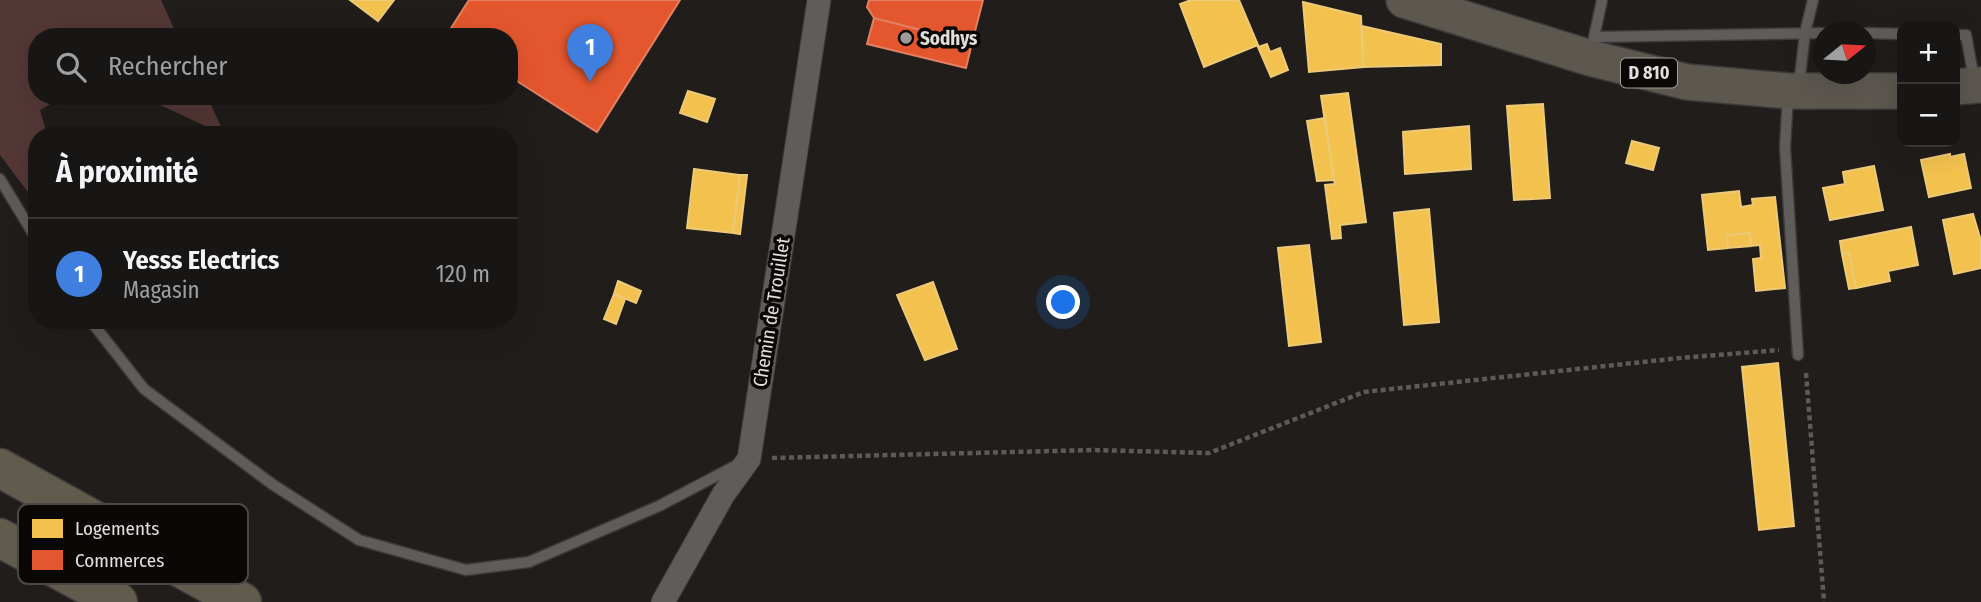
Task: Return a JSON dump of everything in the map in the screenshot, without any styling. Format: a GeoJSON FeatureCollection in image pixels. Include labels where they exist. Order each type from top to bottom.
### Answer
{"type":"FeatureCollection","features":[{"type":"Feature","properties":{"kind":"highway"},"geometry":{"type":"LineString","coordinates":[[0,468],[65,504]]}},
{"type":"Feature","properties":{"kind":"highway"},"geometry":{"type":"LineString","coordinates":[[0,538],[18,548]]}},
{"type":"Feature","properties":{"kind":"highway"},"geometry":{"type":"LineString","coordinates":[[85,584],[118,602]]}},
{"type":"Feature","properties":{"kind":"highway"},"geometry":{"type":"LineString","coordinates":[[209,584],[242,602]]}},
{"type":"Feature","properties":{"kind":"main road","name":"D 810"},"geometry":{"type":"LineString","coordinates":[[1404,0],[1592,48],[1688,82],[1793,91],[1897,91]]}},
{"type":"Feature","properties":{"kind":"street","name":"Chemin de Trouillet"},"geometry":{"type":"LineString","coordinates":[[663,602],[723,495],[748,459],[819,0]]}},
{"type":"Feature","properties":{"kind":"lane"},"geometry":{"type":"LineString","coordinates":[[1602,0],[1592,48],[1813,33]]}},
{"type":"Feature","properties":{"kind":"lane"},"geometry":{"type":"LineString","coordinates":[[1798,355],[1785,147],[1793,91],[1813,0]]}},
{"type":"Feature","properties":{"kind":"lane"},"geometry":{"type":"LineString","coordinates":[[1876,33],[1897,34]]}},
{"type":"Feature","properties":{"kind":"lane"},"geometry":{"type":"LineString","coordinates":[[1960,35],[1966,35],[1970,86]]}},
{"type":"Feature","properties":{"kind":"lane"},"geometry":{"type":"LineString","coordinates":[[0,179],[28,225]]}},
{"type":"Feature","properties":{"kind":"lane"},"geometry":{"type":"LineString","coordinates":[[97,329],[144,389],[272,484],[359,540],[466,570],[529,562],[659,506],[748,459]]}},
{"type":"Feature","properties":{"kind":"path"},"geometry":{"type":"LineString","coordinates":[[748,459],[1093,450],[1209,453],[1364,392],[1680,358],[1784,350],[1798,355],[1806,368],[1825,585],[1824,602]]}},
{"type":"Feature","properties":{"kind":"shaded area"},"geometry":{"type":"Polygon","coordinates":[[[0,0],[161,0],[174,28],[28,28],[28,105],[49,105],[40,110],[44,126],[28,126],[28,192],[0,155],[0,0]]]}},
{"type":"Feature","properties":{"kind":"shaded area"},"geometry":{"type":"Polygon","coordinates":[[[160,105],[211,105],[221,126],[206,126],[160,105]]]}},
{"type":"Feature","properties":{"kind":"building: Logements"},"geometry":{"type":"Polygon","coordinates":[[[350,0],[394,0],[378,21],[350,0]]]}},
{"type":"Feature","properties":{"kind":"building: Logements"},"geometry":{"type":"Polygon","coordinates":[[[1191,0],[1239,0],[1258,45],[1204,67],[1180,4],[1191,0]]]}},
{"type":"Feature","properties":{"kind":"building: Logements"},"geometry":{"type":"Polygon","coordinates":[[[1303,2],[1361,16],[1363,67],[1309,72],[1303,2]]]}},
{"type":"Feature","properties":{"kind":"building: Logements"},"geometry":{"type":"Polygon","coordinates":[[[1362,26],[1441,44],[1441,65],[1363,67],[1362,26]]]}},
{"type":"Feature","properties":{"kind":"building: Logements"},"geometry":{"type":"Polygon","coordinates":[[[1267,44],[1270,52],[1280,48],[1288,70],[1271,77],[1258,47],[1267,44]]]}},
{"type":"Feature","properties":{"kind":"building: Logements"},"geometry":{"type":"Polygon","coordinates":[[[688,91],[715,99],[707,122],[680,113],[688,91]]]}},
{"type":"Feature","properties":{"kind":"building: Logements"},"geometry":{"type":"Polygon","coordinates":[[[1348,93],[1366,222],[1340,225],[1341,238],[1332,239],[1325,185],[1335,184],[1321,96],[1348,93]]]}},
{"type":"Feature","properties":{"kind":"building: Logements"},"geometry":{"type":"Polygon","coordinates":[[[1543,104],[1550,198],[1514,200],[1507,106],[1543,104]]]}},
{"type":"Feature","properties":{"kind":"building: Logements"},"geometry":{"type":"Polygon","coordinates":[[[1325,118],[1334,180],[1317,181],[1307,121],[1325,118]]]}},
{"type":"Feature","properties":{"kind":"building: Logements"},"geometry":{"type":"Polygon","coordinates":[[[1469,126],[1471,169],[1405,174],[1403,132],[1469,126]]]}},
{"type":"Feature","properties":{"kind":"building: Logements"},"geometry":{"type":"Polygon","coordinates":[[[1632,141],[1659,148],[1653,170],[1626,163],[1632,141]]]}},
{"type":"Feature","properties":{"kind":"building: Logements"},"geometry":{"type":"Polygon","coordinates":[[[1950,154],[1950,157],[1964,154],[1971,188],[1929,197],[1921,160],[1950,154]]]}},
{"type":"Feature","properties":{"kind":"building: Logements"},"geometry":{"type":"Polygon","coordinates":[[[1874,166],[1883,210],[1830,220],[1823,188],[1845,184],[1843,172],[1874,166]]]}},
{"type":"Feature","properties":{"kind":"building: Logements"},"geometry":{"type":"Polygon","coordinates":[[[694,169],[740,175],[733,233],[687,228],[694,169]]]}},
{"type":"Feature","properties":{"kind":"building: Logements"},"geometry":{"type":"Polygon","coordinates":[[[740,175],[747,175],[740,234],[733,233],[740,175]]]}},
{"type":"Feature","properties":{"kind":"building: Logements"},"geometry":{"type":"Polygon","coordinates":[[[1739,191],[1741,207],[1753,205],[1752,199],[1775,197],[1785,288],[1756,291],[1753,259],[1761,258],[1760,245],[1751,246],[1750,233],[1727,235],[1728,248],[1708,250],[1702,195],[1739,191]]]}},
{"type":"Feature","properties":{"kind":"building: Logements"},"geometry":{"type":"Polygon","coordinates":[[[1429,209],[1439,322],[1404,325],[1394,213],[1429,209]]]}},
{"type":"Feature","properties":{"kind":"building: Logements"},"geometry":{"type":"Polygon","coordinates":[[[1973,214],[1981,241],[1981,268],[1954,274],[1943,220],[1973,214]]]}},
{"type":"Feature","properties":{"kind":"building: Logements"},"geometry":{"type":"Polygon","coordinates":[[[1911,227],[1918,265],[1888,271],[1890,281],[1856,288],[1849,253],[1842,254],[1840,241],[1911,227]]]}},
{"type":"Feature","properties":{"kind":"building: Logements"},"geometry":{"type":"Polygon","coordinates":[[[1750,233],[1751,246],[1728,248],[1727,235],[1750,233]]]}},
{"type":"Feature","properties":{"kind":"building: Logements"},"geometry":{"type":"Polygon","coordinates":[[[1309,245],[1321,342],[1289,346],[1278,248],[1309,245]]]}},
{"type":"Feature","properties":{"kind":"building: Logements"},"geometry":{"type":"Polygon","coordinates":[[[1849,253],[1856,288],[1849,289],[1842,254],[1849,253]]]}},
{"type":"Feature","properties":{"kind":"building: Logements"},"geometry":{"type":"Polygon","coordinates":[[[618,281],[641,291],[636,303],[614,294],[618,281]]]}},
{"type":"Feature","properties":{"kind":"building: Logements"},"geometry":{"type":"Polygon","coordinates":[[[933,282],[957,349],[925,360],[897,295],[933,282]]]}},
{"type":"Feature","properties":{"kind":"building: Logements"},"geometry":{"type":"Polygon","coordinates":[[[614,294],[625,299],[616,324],[604,319],[614,294]]]}},
{"type":"Feature","properties":{"kind":"building: Logements"},"geometry":{"type":"Polygon","coordinates":[[[1778,363],[1794,526],[1759,530],[1742,367],[1778,363]]]}},
{"type":"Feature","properties":{"kind":"building: Commerces"},"geometry":{"type":"Polygon","coordinates":[[[469,0],[680,0],[597,132],[518,82],[518,28],[451,28],[469,0]]]}},
{"type":"Feature","properties":{"kind":"building: Commerces"},"geometry":{"type":"Polygon","coordinates":[[[869,0],[983,0],[972,43],[874,18],[867,7],[869,0]]]}},
{"type":"Feature","properties":{"kind":"building: Commerces"},"geometry":{"type":"Polygon","coordinates":[[[874,18],[972,43],[966,68],[867,44],[874,18]]]}},
{"type":"Feature","properties":{"kind":"place","name":"Sodhys"},"geometry":{"type":"Point","coordinates":[906,38]}},
{"type":"Feature","properties":{"kind":"place","name":"Yesss Electrics"},"geometry":{"type":"Point","coordinates":[590,82]}}]}
